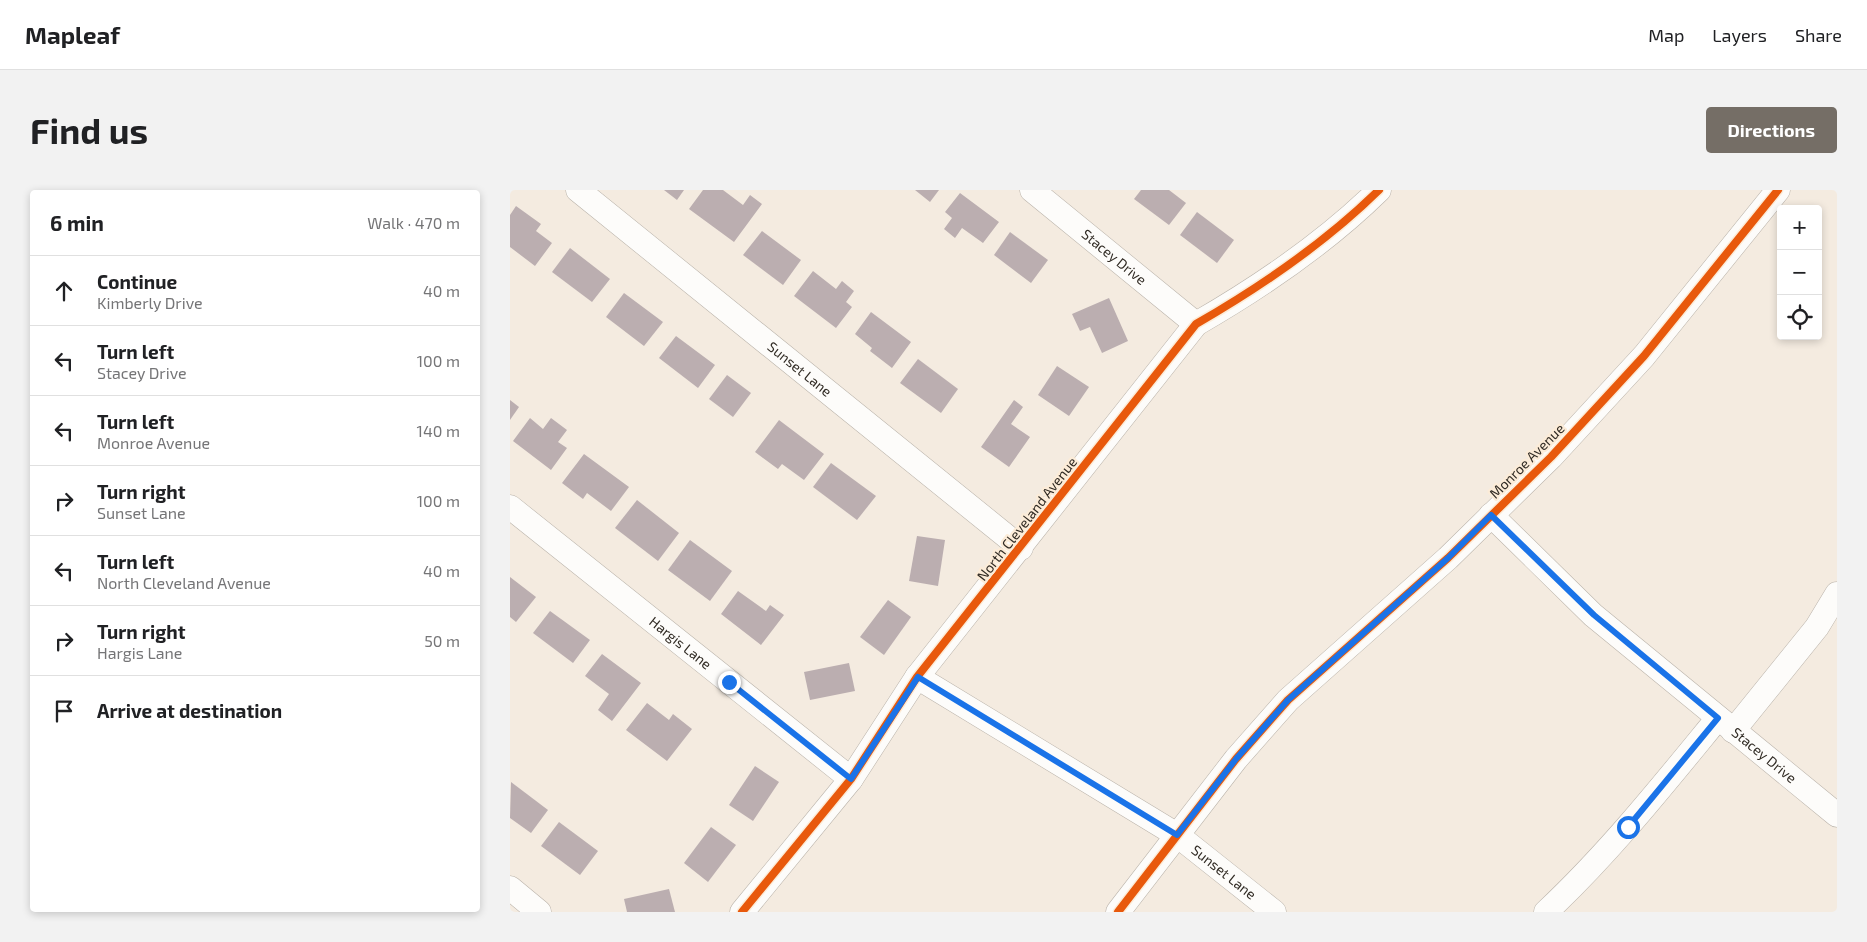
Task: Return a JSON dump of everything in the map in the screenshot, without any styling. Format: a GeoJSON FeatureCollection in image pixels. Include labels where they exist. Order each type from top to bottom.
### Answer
{"type":"FeatureCollection","features":[{"type":"Feature","properties":{"kind":"street","name":"Sunset Lane"},"geometry":{"type":"LineString","coordinates":[[578,190],[1021,548]]}},
{"type":"Feature","properties":{"kind":"street","name":"Stacey Drive"},"geometry":{"type":"LineString","coordinates":[[1032,190],[1196,324]]}},
{"type":"Feature","properties":{"kind":"street","name":"North Cleveland Avenue"},"geometry":{"type":"LineString","coordinates":[[742,912],[851,779],[918,677],[1196,324],[1254,290],[1309,252],[1379,190]]}},
{"type":"Feature","properties":{"kind":"street","name":"Monroe Avenue"},"geometry":{"type":"LineString","coordinates":[[1118,912],[1236,759],[1288,700],[1448,558],[1551,457],[1644,356],[1778,190]]}},
{"type":"Feature","properties":{"kind":"street","name":"Hargis Lane"},"geometry":{"type":"LineString","coordinates":[[510,507],[851,779]]}},
{"type":"Feature","properties":{"kind":"street","name":"Stacey Drive"},"geometry":{"type":"LineString","coordinates":[[1491,515],[1594,615],[1837,815]]}},
{"type":"Feature","properties":{"kind":"street"},"geometry":{"type":"LineString","coordinates":[[1546,912],[1577,883],[1817,627],[1837,594]]}},
{"type":"Feature","properties":{"kind":"street","name":"Sunset Lane"},"geometry":{"type":"LineString","coordinates":[[918,677],[1177,835],[1274,912]]}},
{"type":"Feature","properties":{"kind":"street"},"geometry":{"type":"LineString","coordinates":[[510,888],[540,912]]}},
{"type":"Feature","properties":{"kind":"building"},"geometry":{"type":"Polygon","coordinates":[[[664,190],[684,190],[677,200],[664,190]]]}},
{"type":"Feature","properties":{"kind":"building"},"geometry":{"type":"Polygon","coordinates":[[[703,190],[723,190],[743,205],[750,195],[762,204],[734,242],[689,209],[703,190]]]}},
{"type":"Feature","properties":{"kind":"building"},"geometry":{"type":"Polygon","coordinates":[[[915,190],[939,190],[930,202],[915,190]]]}},
{"type":"Feature","properties":{"kind":"building"},"geometry":{"type":"Polygon","coordinates":[[[1141,190],[1169,190],[1186,203],[1169,225],[1134,199],[1141,190]]]}},
{"type":"Feature","properties":{"kind":"building"},"geometry":{"type":"Polygon","coordinates":[[[960,193],[999,222],[983,243],[962,228],[955,238],[944,229],[952,218],[945,212],[960,193]]]}},
{"type":"Feature","properties":{"kind":"building"},"geometry":{"type":"Polygon","coordinates":[[[516,206],[541,224],[536,231],[552,243],[535,266],[510,247],[510,215],[516,206]]]}},
{"type":"Feature","properties":{"kind":"building"},"geometry":{"type":"Polygon","coordinates":[[[1197,212],[1234,240],[1217,263],[1180,235],[1197,212]]]}},
{"type":"Feature","properties":{"kind":"building"},"geometry":{"type":"Polygon","coordinates":[[[762,231],[801,260],[783,285],[743,255],[762,231]]]}},
{"type":"Feature","properties":{"kind":"building"},"geometry":{"type":"Polygon","coordinates":[[[1010,232],[1048,260],[1031,283],[994,255],[1010,232]]]}},
{"type":"Feature","properties":{"kind":"building"},"geometry":{"type":"Polygon","coordinates":[[[570,248],[610,279],[592,302],[552,272],[570,248]]]}},
{"type":"Feature","properties":{"kind":"building"},"geometry":{"type":"Polygon","coordinates":[[[813,271],[836,289],[842,281],[854,291],[846,302],[852,307],[836,328],[794,296],[813,271]]]}},
{"type":"Feature","properties":{"kind":"building"},"geometry":{"type":"Polygon","coordinates":[[[624,293],[663,322],[644,346],[606,317],[624,293]]]}},
{"type":"Feature","properties":{"kind":"building"},"geometry":{"type":"Polygon","coordinates":[[[1109,298],[1128,341],[1102,353],[1090,327],[1080,331],[1072,314],[1109,298]]]}},
{"type":"Feature","properties":{"kind":"building"},"geometry":{"type":"Polygon","coordinates":[[[871,312],[911,342],[892,368],[870,351],[872,348],[855,334],[871,312]]]}},
{"type":"Feature","properties":{"kind":"building"},"geometry":{"type":"Polygon","coordinates":[[[676,336],[715,365],[698,388],[659,358],[676,336]]]}},
{"type":"Feature","properties":{"kind":"building"},"geometry":{"type":"Polygon","coordinates":[[[918,359],[958,389],[941,413],[900,383],[918,359]]]}},
{"type":"Feature","properties":{"kind":"building"},"geometry":{"type":"Polygon","coordinates":[[[1057,366],[1089,387],[1069,416],[1038,395],[1057,366]]]}},
{"type":"Feature","properties":{"kind":"building"},"geometry":{"type":"Polygon","coordinates":[[[727,375],[751,393],[733,417],[709,399],[727,375]]]}},
{"type":"Feature","properties":{"kind":"building"},"geometry":{"type":"Polygon","coordinates":[[[510,400],[519,407],[510,420],[510,400]]]}},
{"type":"Feature","properties":{"kind":"building"},"geometry":{"type":"Polygon","coordinates":[[[1014,400],[1023,407],[1011,424],[1030,437],[1009,467],[981,447],[1014,400]]]}},
{"type":"Feature","properties":{"kind":"building"},"geometry":{"type":"Polygon","coordinates":[[[530,418],[543,429],[551,418],[567,430],[558,442],[567,448],[551,470],[513,441],[530,418]]]}},
{"type":"Feature","properties":{"kind":"building"},"geometry":{"type":"Polygon","coordinates":[[[779,420],[824,454],[804,480],[782,464],[778,469],[755,452],[779,420]]]}},
{"type":"Feature","properties":{"kind":"building"},"geometry":{"type":"Polygon","coordinates":[[[584,454],[629,487],[611,511],[587,493],[583,499],[562,483],[584,454]]]}},
{"type":"Feature","properties":{"kind":"building"},"geometry":{"type":"Polygon","coordinates":[[[831,463],[876,496],[857,520],[813,487],[831,463]]]}},
{"type":"Feature","properties":{"kind":"building"},"geometry":{"type":"Polygon","coordinates":[[[637,500],[679,533],[658,561],[615,528],[637,500]]]}},
{"type":"Feature","properties":{"kind":"building"},"geometry":{"type":"Polygon","coordinates":[[[917,536],[945,540],[938,586],[909,581],[917,536]]]}},
{"type":"Feature","properties":{"kind":"building"},"geometry":{"type":"Polygon","coordinates":[[[690,540],[732,571],[710,601],[668,570],[690,540]]]}},
{"type":"Feature","properties":{"kind":"building"},"geometry":{"type":"Polygon","coordinates":[[[510,577],[536,597],[516,622],[510,617],[510,577]]]}},
{"type":"Feature","properties":{"kind":"building"},"geometry":{"type":"Polygon","coordinates":[[[738,591],[766,611],[770,605],[784,615],[761,645],[721,614],[738,591]]]}},
{"type":"Feature","properties":{"kind":"building"},"geometry":{"type":"Polygon","coordinates":[[[888,600],[911,617],[884,655],[860,637],[888,600]]]}},
{"type":"Feature","properties":{"kind":"building"},"geometry":{"type":"Polygon","coordinates":[[[550,611],[590,640],[573,663],[533,633],[550,611]]]}},
{"type":"Feature","properties":{"kind":"building"},"geometry":{"type":"Polygon","coordinates":[[[602,654],[641,683],[612,721],[598,710],[609,694],[585,676],[602,654]]]}},
{"type":"Feature","properties":{"kind":"building"},"geometry":{"type":"Polygon","coordinates":[[[849,663],[855,691],[810,700],[804,672],[849,663]]]}},
{"type":"Feature","properties":{"kind":"building"},"geometry":{"type":"Polygon","coordinates":[[[647,703],[669,720],[673,714],[692,729],[667,761],[626,730],[647,703]]]}},
{"type":"Feature","properties":{"kind":"building"},"geometry":{"type":"Polygon","coordinates":[[[755,766],[779,782],[753,821],[729,805],[755,766]]]}},
{"type":"Feature","properties":{"kind":"building"},"geometry":{"type":"Polygon","coordinates":[[[511,782],[548,810],[531,833],[510,818],[511,782]]]}},
{"type":"Feature","properties":{"kind":"building"},"geometry":{"type":"Polygon","coordinates":[[[559,822],[598,851],[580,875],[541,846],[559,822]]]}},
{"type":"Feature","properties":{"kind":"building"},"geometry":{"type":"Polygon","coordinates":[[[711,827],[736,845],[708,882],[684,863],[711,827]]]}},
{"type":"Feature","properties":{"kind":"building"},"geometry":{"type":"Polygon","coordinates":[[[669,889],[675,912],[627,912],[624,899],[669,889]]]}},
{"type":"Feature","properties":{"kind":"cycle path"},"geometry":{"type":"LineString","coordinates":[[742,912],[851,779],[917,677],[1196,324],[1245,295],[1292,263],[1358,210],[1379,190]]}},
{"type":"Feature","properties":{"kind":"cycle path"},"geometry":{"type":"LineString","coordinates":[[1118,912],[1236,759],[1288,700],[1448,558],[1551,457],[1644,356],[1778,190]]}},
{"type":"Feature","properties":{"kind":"route"},"geometry":{"type":"LineString","coordinates":[[729,682],[851,779],[918,677],[1177,835],[1236,759],[1288,700],[1448,558],[1491,515],[1594,615],[1718,718],[1628,827]]}}]}
